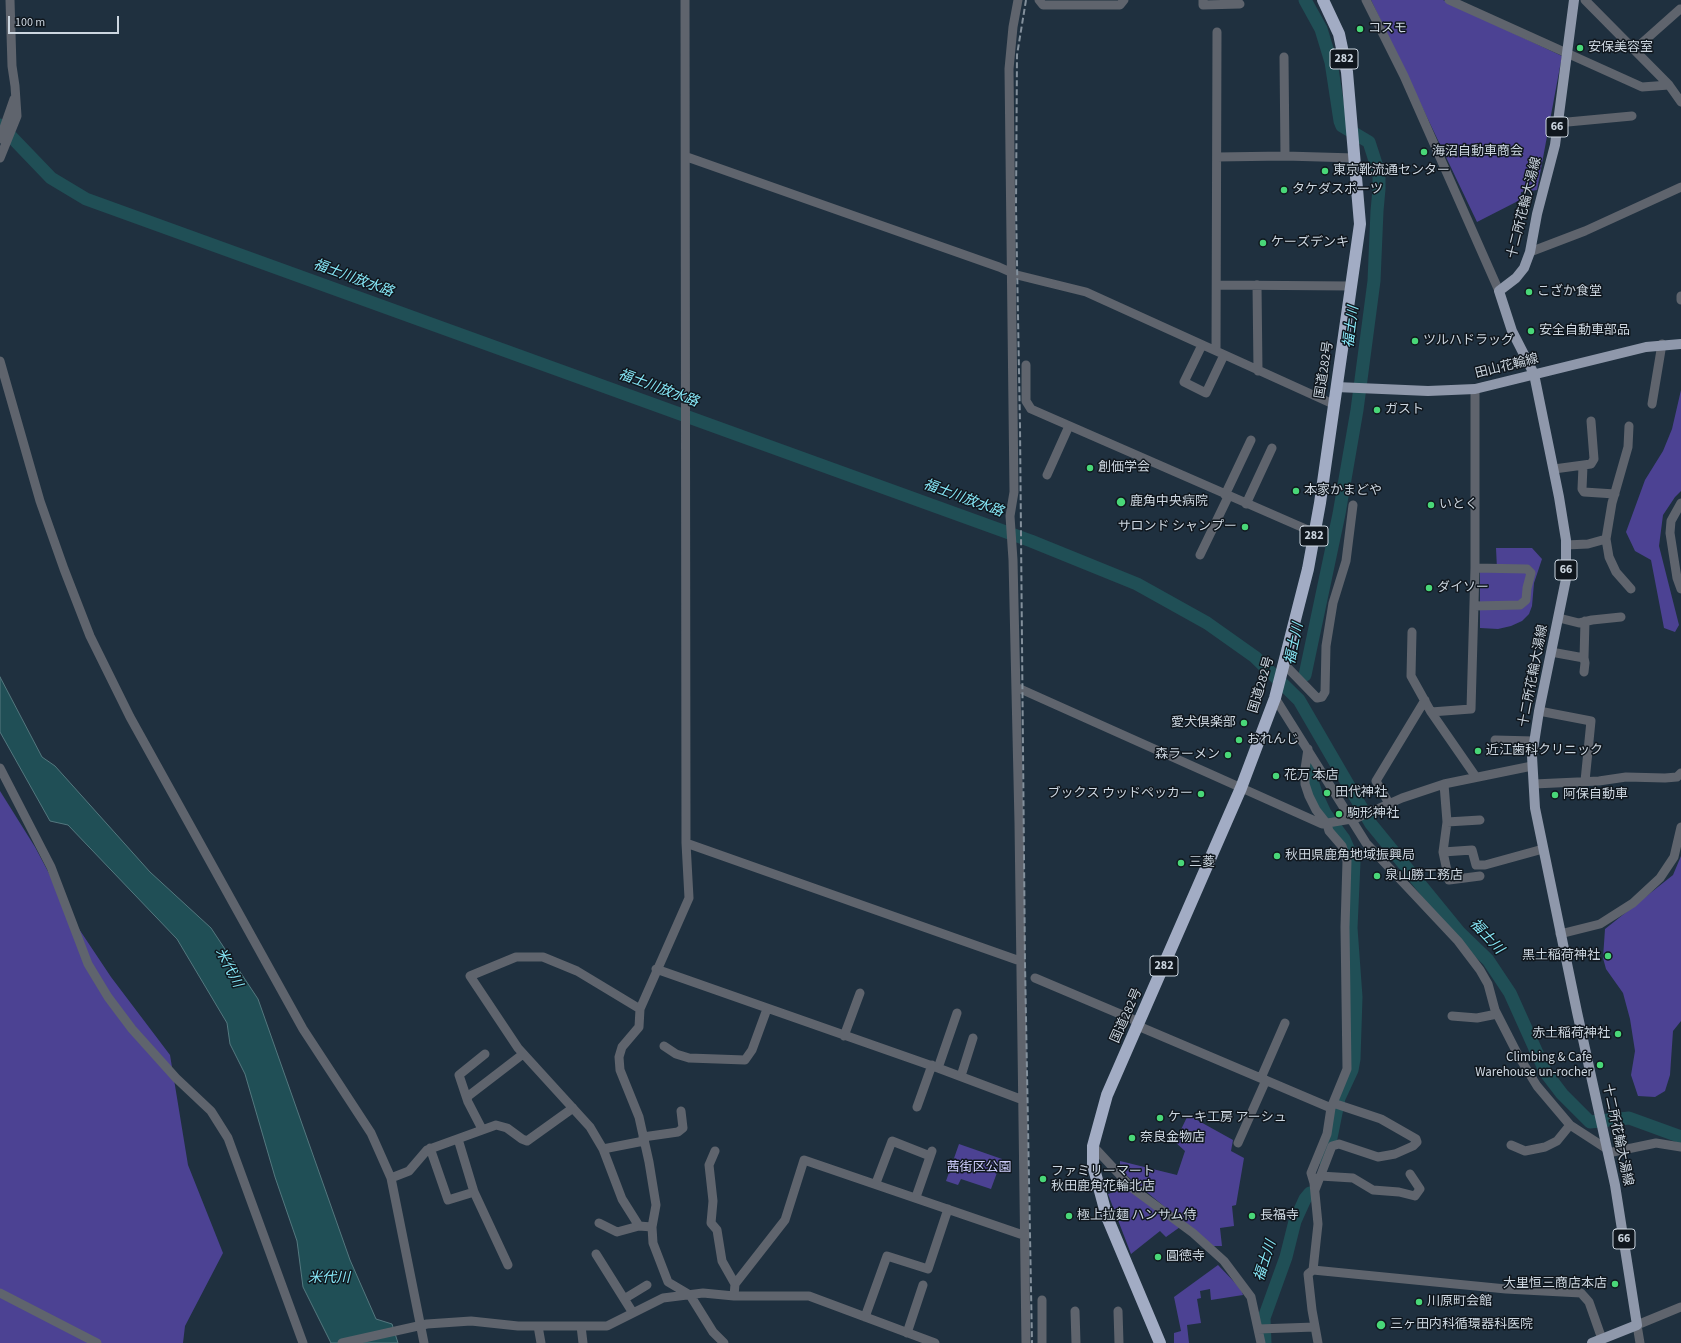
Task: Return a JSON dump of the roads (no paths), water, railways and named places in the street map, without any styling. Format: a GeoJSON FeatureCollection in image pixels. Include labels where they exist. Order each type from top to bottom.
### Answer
{"type":"FeatureCollection","features":[{"type":"Feature","properties":{"kind":"highway","name":"国道282号"},"geometry":{"type":"LineString","coordinates":[[1160,1343],[1107,1217],[1093,1165],[1093,1146],[1108,1095],[1241,788],[1275,698],[1306,580],[1315,533],[1360,224],[1347,72],[1339,34],[1323,0]]}},
{"type":"Feature","properties":{"kind":"main road","name":"十二所花輪大湯線"},"geometry":{"type":"LineString","coordinates":[[1574,0],[1554,145],[1537,214],[1530,252],[1524,268],[1516,278],[1499,291],[1512,331],[1534,374],[1554,469],[1566,545],[1566,579],[1539,711],[1532,766],[1536,808],[1543,849],[1615,1185],[1637,1325]]}},
{"type":"Feature","properties":{"kind":"main road","name":"田山花輪線"},"geometry":{"type":"LineString","coordinates":[[1336,387],[1428,391],[1475,389],[1662,344],[1681,344]]}},
{"type":"Feature","properties":{"kind":"main road"},"geometry":{"type":"LineString","coordinates":[[1592,1343],[1637,1325]]}},
{"type":"Feature","properties":{"kind":"street"},"geometry":{"type":"LineString","coordinates":[[1,154],[13,115],[16,94],[12,66],[10,0]]}},
{"type":"Feature","properties":{"kind":"street"},"geometry":{"type":"LineString","coordinates":[[685,0],[687,157],[686,843],[689,898],[656,969],[640,1009],[639,1027],[622,1047],[619,1057],[620,1070],[639,1117],[644,1139],[656,1205],[652,1228],[653,1243],[668,1282],[690,1295],[713,1332],[724,1343]]}},
{"type":"Feature","properties":{"kind":"street"},"geometry":{"type":"LineString","coordinates":[[1018,0],[1013,27],[1009,69],[1010,272],[1014,492],[1010,516],[1016,687],[1023,1100],[1023,1235],[1026,1343]]}},
{"type":"Feature","properties":{"kind":"street"},"geometry":{"type":"LineString","coordinates":[[1039,0],[1043,5],[1120,5],[1124,0]]}},
{"type":"Feature","properties":{"kind":"street"},"geometry":{"type":"LineString","coordinates":[[1203,0],[1203,5],[1240,4]]}},
{"type":"Feature","properties":{"kind":"street"},"geometry":{"type":"LineString","coordinates":[[1366,0],[1404,76],[1499,291]]}},
{"type":"Feature","properties":{"kind":"street"},"geometry":{"type":"LineString","coordinates":[[1448,0],[1642,87],[1669,85]]}},
{"type":"Feature","properties":{"kind":"street"},"geometry":{"type":"LineString","coordinates":[[1585,0],[1669,85],[1681,102]]}},
{"type":"Feature","properties":{"kind":"street"},"geometry":{"type":"LineString","coordinates":[[1634,50],[1680,9]]}},
{"type":"Feature","properties":{"kind":"street"},"geometry":{"type":"LineString","coordinates":[[1216,350],[1217,32]]}},
{"type":"Feature","properties":{"kind":"street"},"geometry":{"type":"LineString","coordinates":[[1284,57],[1285,156]]}},
{"type":"Feature","properties":{"kind":"street"},"geometry":{"type":"LineString","coordinates":[[0,139],[13,115]]}},
{"type":"Feature","properties":{"kind":"street"},"geometry":{"type":"LineString","coordinates":[[1557,123],[1632,116]]}},
{"type":"Feature","properties":{"kind":"street"},"geometry":{"type":"LineString","coordinates":[[1217,156],[1355,158]]}},
{"type":"Feature","properties":{"kind":"street"},"geometry":{"type":"LineString","coordinates":[[687,157],[984,261],[1010,272],[1086,292],[1333,404]]}},
{"type":"Feature","properties":{"kind":"street"},"geometry":{"type":"LineString","coordinates":[[1530,252],[1585,231],[1681,187]]}},
{"type":"Feature","properties":{"kind":"street"},"geometry":{"type":"LineString","coordinates":[[1217,285],[1352,286]]}},
{"type":"Feature","properties":{"kind":"street"},"geometry":{"type":"LineString","coordinates":[[1256,285],[1258,371]]}},
{"type":"Feature","properties":{"kind":"street"},"geometry":{"type":"LineString","coordinates":[[1652,404],[1662,344]]}},
{"type":"Feature","properties":{"kind":"street"},"geometry":{"type":"LineString","coordinates":[[1202,345],[1184,382],[1206,392],[1224,355]]}},
{"type":"Feature","properties":{"kind":"street"},"geometry":{"type":"LineString","coordinates":[[0,361],[40,502],[90,636],[130,717],[303,1029],[371,1133],[391,1178],[424,1343]]}},
{"type":"Feature","properties":{"kind":"street"},"geometry":{"type":"LineString","coordinates":[[1026,365],[1026,401],[1031,409],[1227,496],[1315,533]]}},
{"type":"Feature","properties":{"kind":"street"},"geometry":{"type":"LineString","coordinates":[[1431,712],[1471,710],[1475,568],[1475,389]]}},
{"type":"Feature","properties":{"kind":"street"},"geometry":{"type":"LineString","coordinates":[[1554,469],[1591,464],[1594,459],[1591,421]]}},
{"type":"Feature","properties":{"kind":"street"},"geometry":{"type":"LineString","coordinates":[[1047,475],[1068,426]]}},
{"type":"Feature","properties":{"kind":"street"},"geometry":{"type":"LineString","coordinates":[[1629,426],[1628,447],[1615,494],[1606,539],[1609,557],[1616,572],[1631,589]]}},
{"type":"Feature","properties":{"kind":"street"},"geometry":{"type":"LineString","coordinates":[[1200,555],[1251,440]]}},
{"type":"Feature","properties":{"kind":"street"},"geometry":{"type":"LineString","coordinates":[[1246,504],[1272,448]]}},
{"type":"Feature","properties":{"kind":"street"},"geometry":{"type":"LineString","coordinates":[[1583,466],[1582,489],[1584,492],[1615,494]]}},
{"type":"Feature","properties":{"kind":"street"},"geometry":{"type":"LineString","coordinates":[[1681,503],[1671,521],[1670,533],[1677,578],[1681,589]]}},
{"type":"Feature","properties":{"kind":"street"},"geometry":{"type":"LineString","coordinates":[[1284,665],[1317,698],[1322,696],[1325,692],[1326,646],[1333,602],[1346,561],[1353,505]]}},
{"type":"Feature","properties":{"kind":"street"},"geometry":{"type":"LineString","coordinates":[[1566,545],[1588,544],[1606,539]]}},
{"type":"Feature","properties":{"kind":"street"},"geometry":{"type":"LineString","coordinates":[[1474,606],[1520,605],[1526,600],[1527,588],[1531,573],[1527,568],[1475,568]]}},
{"type":"Feature","properties":{"kind":"street"},"geometry":{"type":"LineString","coordinates":[[1559,618],[1579,623],[1622,617]]}},
{"type":"Feature","properties":{"kind":"street"},"geometry":{"type":"LineString","coordinates":[[1584,672],[1585,621]]}},
{"type":"Feature","properties":{"kind":"street"},"geometry":{"type":"LineString","coordinates":[[1412,632],[1411,676],[1431,712],[1476,777]]}},
{"type":"Feature","properties":{"kind":"street"},"geometry":{"type":"LineString","coordinates":[[1552,652],[1584,658]]}},
{"type":"Feature","properties":{"kind":"street"},"geometry":{"type":"LineString","coordinates":[[1016,687],[1241,788],[1331,823],[1355,818],[1402,798],[1444,784],[1532,766]]}},
{"type":"Feature","properties":{"kind":"street"},"geometry":{"type":"LineString","coordinates":[[1275,698],[1355,818],[1366,843],[1458,941],[1480,970],[1488,984],[1497,1014],[1518,1055],[1537,1086],[1570,1125],[1607,1151],[1656,1143],[1681,1147]]}},
{"type":"Feature","properties":{"kind":"street"},"geometry":{"type":"LineString","coordinates":[[1386,806],[1376,781],[1425,700]]}},
{"type":"Feature","properties":{"kind":"street"},"geometry":{"type":"LineString","coordinates":[[1539,711],[1591,721],[1585,781]]}},
{"type":"Feature","properties":{"kind":"street"},"geometry":{"type":"LineString","coordinates":[[1495,740],[1534,741]]}},
{"type":"Feature","properties":{"kind":"street"},"geometry":{"type":"LineString","coordinates":[[1308,749],[1305,769],[1306,784],[1309,796],[1316,810],[1331,823]]}},
{"type":"Feature","properties":{"kind":"street"},"geometry":{"type":"LineString","coordinates":[[0,768],[50,867],[88,964],[108,997],[132,1029],[176,1078],[211,1111],[228,1138],[303,1343]]}},
{"type":"Feature","properties":{"kind":"street"},"geometry":{"type":"LineString","coordinates":[[1534,784],[1626,777],[1665,778],[1677,777],[1681,773]]}},
{"type":"Feature","properties":{"kind":"street"},"geometry":{"type":"LineString","coordinates":[[1444,784],[1447,822],[1443,852],[1449,880],[1480,876]]}},
{"type":"Feature","properties":{"kind":"street"},"geometry":{"type":"LineString","coordinates":[[1447,822],[1480,820]]}},
{"type":"Feature","properties":{"kind":"street"},"geometry":{"type":"LineString","coordinates":[[1313,1270],[1318,1224],[1315,1191],[1311,1173],[1327,1134],[1332,1105],[1347,1069],[1345,927],[1347,861],[1342,846],[1329,831],[1331,823]]}},
{"type":"Feature","properties":{"kind":"street"},"geometry":{"type":"LineString","coordinates":[[1560,934],[1600,924],[1633,903],[1660,878],[1674,857],[1681,826]]}},
{"type":"Feature","properties":{"kind":"street"},"geometry":{"type":"LineString","coordinates":[[686,843],[1020,961]]}},
{"type":"Feature","properties":{"kind":"street"},"geometry":{"type":"LineString","coordinates":[[1443,852],[1472,850],[1476,865],[1485,865],[1543,849]]}},
{"type":"Feature","properties":{"kind":"street"},"geometry":{"type":"LineString","coordinates":[[640,1009],[577,971],[543,957],[516,957],[470,976],[524,1054],[590,1127],[603,1149],[622,1199],[640,1226]]}},
{"type":"Feature","properties":{"kind":"street"},"geometry":{"type":"LineString","coordinates":[[656,969],[844,1036],[935,1066],[1023,1100]]}},
{"type":"Feature","properties":{"kind":"street"},"geometry":{"type":"LineString","coordinates":[[1036,978],[1263,1079],[1332,1105],[1342,1106],[1381,1119],[1416,1139],[1417,1142],[1413,1146],[1395,1154],[1378,1157],[1339,1144],[1332,1146],[1315,1191]]}},
{"type":"Feature","properties":{"kind":"street"},"geometry":{"type":"LineString","coordinates":[[844,1036],[860,993]]}},
{"type":"Feature","properties":{"kind":"street"},"geometry":{"type":"LineString","coordinates":[[664,1046],[676,1054],[689,1058],[745,1060],[752,1050],[767,1008]]}},
{"type":"Feature","properties":{"kind":"street"},"geometry":{"type":"LineString","coordinates":[[917,1107],[957,1013]]}},
{"type":"Feature","properties":{"kind":"street"},"geometry":{"type":"LineString","coordinates":[[1452,1016],[1477,1018],[1497,1014]]}},
{"type":"Feature","properties":{"kind":"street"},"geometry":{"type":"LineString","coordinates":[[1238,1143],[1285,1023]]}},
{"type":"Feature","properties":{"kind":"street"},"geometry":{"type":"LineString","coordinates":[[961,1076],[973,1038]]}},
{"type":"Feature","properties":{"kind":"street"},"geometry":{"type":"LineString","coordinates":[[482,1129],[467,1097],[460,1074],[485,1054]]}},
{"type":"Feature","properties":{"kind":"street"},"geometry":{"type":"LineString","coordinates":[[467,1097],[524,1054]]}},
{"type":"Feature","properties":{"kind":"street"},"geometry":{"type":"LineString","coordinates":[[391,1178],[409,1171],[430,1148],[496,1125],[507,1128],[527,1141],[573,1108]]}},
{"type":"Feature","properties":{"kind":"street"},"geometry":{"type":"LineString","coordinates":[[603,1149],[678,1132],[683,1128],[681,1111]]}},
{"type":"Feature","properties":{"kind":"street"},"geometry":{"type":"LineString","coordinates":[[1511,1145],[1525,1151],[1545,1147],[1557,1141],[1570,1125]]}},
{"type":"Feature","properties":{"kind":"street"},"geometry":{"type":"LineString","coordinates":[[458,1138],[474,1192],[508,1265]]}},
{"type":"Feature","properties":{"kind":"street"},"geometry":{"type":"LineString","coordinates":[[876,1183],[892,1141],[931,1153],[916,1197]]}},
{"type":"Feature","properties":{"kind":"street"},"geometry":{"type":"LineString","coordinates":[[1093,1146],[1132,1188],[1193,1233],[1224,1261],[1251,1297],[1261,1329],[1261,1343]]}},
{"type":"Feature","properties":{"kind":"street"},"geometry":{"type":"LineString","coordinates":[[430,1148],[448,1200],[474,1192]]}},
{"type":"Feature","properties":{"kind":"street"},"geometry":{"type":"LineString","coordinates":[[715,1151],[709,1165],[712,1201],[711,1223],[717,1230],[722,1261],[736,1284]]}},
{"type":"Feature","properties":{"kind":"street"},"geometry":{"type":"LineString","coordinates":[[734,1296],[736,1284],[785,1220],[804,1160],[876,1183],[1023,1235]]}},
{"type":"Feature","properties":{"kind":"street"},"geometry":{"type":"LineString","coordinates":[[1320,1176],[1353,1178],[1373,1190],[1399,1192],[1415,1196],[1420,1188],[1410,1174]]}},
{"type":"Feature","properties":{"kind":"street"},"geometry":{"type":"LineString","coordinates":[[865,1317],[887,1256],[928,1269],[948,1209]]}},
{"type":"Feature","properties":{"kind":"street"},"geometry":{"type":"LineString","coordinates":[[599,1223],[617,1232],[640,1226],[652,1228]]}},
{"type":"Feature","properties":{"kind":"street"},"geometry":{"type":"LineString","coordinates":[[596,1254],[633,1314]]}},
{"type":"Feature","properties":{"kind":"street"},"geometry":{"type":"LineString","coordinates":[[1318,1343],[1308,1274],[1313,1270],[1506,1289],[1581,1293],[1589,1302],[1602,1339]]}},
{"type":"Feature","properties":{"kind":"street"},"geometry":{"type":"LineString","coordinates":[[624,1299],[647,1285]]}},
{"type":"Feature","properties":{"kind":"street"},"geometry":{"type":"LineString","coordinates":[[907,1333],[923,1285]]}},
{"type":"Feature","properties":{"kind":"street"},"geometry":{"type":"LineString","coordinates":[[0,1293],[97,1343]]}},
{"type":"Feature","properties":{"kind":"street"},"geometry":{"type":"LineString","coordinates":[[342,1343],[420,1326],[471,1321],[538,1326],[608,1326],[663,1298],[703,1293],[734,1296],[809,1296],[907,1333],[919,1340],[935,1343]]}},
{"type":"Feature","properties":{"kind":"street"},"geometry":{"type":"LineString","coordinates":[[1042,1300],[1042,1343]]}},
{"type":"Feature","properties":{"kind":"street"},"geometry":{"type":"LineString","coordinates":[[1640,1343],[1637,1325],[1681,1307]]}},
{"type":"Feature","properties":{"kind":"street"},"geometry":{"type":"LineString","coordinates":[[1075,1311],[1076,1343]]}},
{"type":"Feature","properties":{"kind":"street"},"geometry":{"type":"LineString","coordinates":[[1118,1311],[1120,1343]]}},
{"type":"Feature","properties":{"kind":"street"},"geometry":{"type":"LineString","coordinates":[[538,1326],[541,1343]]}},
{"type":"Feature","properties":{"kind":"street"},"geometry":{"type":"LineString","coordinates":[[581,1326],[584,1338],[583,1343]]}},
{"type":"Feature","properties":{"kind":"street"},"geometry":{"type":"LineString","coordinates":[[1261,1329],[1315,1326]]}},
{"type":"Feature","properties":{"kind":"water","name":"米代川"},"geometry":{"type":"Polygon","coordinates":[[[0,677],[42,757],[55,766],[150,872],[211,928],[258,999],[350,1260],[376,1319],[392,1324],[398,1343],[331,1343],[303,1287],[297,1241],[275,1177],[245,1074],[230,1044],[227,1023],[177,939],[68,825],[50,821],[0,732],[0,677]]]}},
{"type":"Feature","properties":{"kind":"waterway","name":"福士川"},"geometry":{"type":"LineString","coordinates":[[1305,0],[1321,29],[1331,62],[1340,121],[1342,126],[1369,142],[1379,173],[1379,189],[1374,281],[1357,410],[1339,514],[1305,675]]}},
{"type":"Feature","properties":{"kind":"waterway","name":"福士川放水路"},"geometry":{"type":"LineString","coordinates":[[0,125],[51,178],[86,199],[1031,541],[1137,584],[1207,623],[1255,657],[1299,700],[1371,824],[1460,933],[1488,960],[1510,993],[1546,1073],[1562,1094],[1590,1122],[1629,1118],[1681,1137]]}},
{"type":"Feature","properties":{"kind":"waterway","name":"福士川"},"geometry":{"type":"LineString","coordinates":[[1310,763],[1312,781],[1317,796],[1325,813],[1344,839],[1354,862],[1351,928],[1356,997],[1354,1059],[1352,1070],[1339,1098],[1331,1138],[1324,1159]]}},
{"type":"Feature","properties":{"kind":"waterway","name":"福士川"},"geometry":{"type":"LineString","coordinates":[[1265,1343],[1264,1318],[1286,1257],[1295,1221],[1305,1199],[1310,1193]]}},
{"type":"Feature","properties":{"kind":"railway"},"geometry":{"type":"LineString","coordinates":[[1026,0],[1017,55],[1016,207],[1020,426],[1025,964],[1032,1343]]}},
{"type":"Feature","properties":{"kind":"place","name":"コスモ"},"geometry":{"type":"Point","coordinates":[1360,29]}},
{"type":"Feature","properties":{"kind":"place","name":"安保美容室"},"geometry":{"type":"Point","coordinates":[1580,48]}},
{"type":"Feature","properties":{"kind":"place","name":"海沼自動車商会"},"geometry":{"type":"Point","coordinates":[1424,152]}},
{"type":"Feature","properties":{"kind":"place","name":"東京靴流通センター"},"geometry":{"type":"Point","coordinates":[1325,171]}},
{"type":"Feature","properties":{"kind":"place","name":"タケダスポーツ"},"geometry":{"type":"Point","coordinates":[1284,190]}},
{"type":"Feature","properties":{"kind":"place","name":"ケーズデンキ"},"geometry":{"type":"Point","coordinates":[1263,243]}},
{"type":"Feature","properties":{"kind":"place","name":"こざか食堂"},"geometry":{"type":"Point","coordinates":[1529,292]}},
{"type":"Feature","properties":{"kind":"place","name":"安全自動車部品"},"geometry":{"type":"Point","coordinates":[1531,331]}},
{"type":"Feature","properties":{"kind":"place","name":"ツルハドラッグ"},"geometry":{"type":"Point","coordinates":[1415,341]}},
{"type":"Feature","properties":{"kind":"place","name":"ガスト"},"geometry":{"type":"Point","coordinates":[1377,410]}},
{"type":"Feature","properties":{"kind":"place","name":"創価学会"},"geometry":{"type":"Point","coordinates":[1090,468]}},
{"type":"Feature","properties":{"kind":"place","name":"本家かまどや"},"geometry":{"type":"Point","coordinates":[1296,491]}},
{"type":"Feature","properties":{"kind":"place","name":"鹿角中央病院"},"geometry":{"type":"Point","coordinates":[1121,502]}},
{"type":"Feature","properties":{"kind":"place","name":"いとく"},"geometry":{"type":"Point","coordinates":[1431,505]}},
{"type":"Feature","properties":{"kind":"place","name":"サロンド シャンプー"},"geometry":{"type":"Point","coordinates":[1245,527]}},
{"type":"Feature","properties":{"kind":"place","name":"ダイソー"},"geometry":{"type":"Point","coordinates":[1429,588]}},
{"type":"Feature","properties":{"kind":"place","name":"愛犬倶楽部"},"geometry":{"type":"Point","coordinates":[1244,723]}},
{"type":"Feature","properties":{"kind":"place","name":"おれんじ"},"geometry":{"type":"Point","coordinates":[1239,740]}},
{"type":"Feature","properties":{"kind":"place","name":"近江歯科クリニック"},"geometry":{"type":"Point","coordinates":[1478,751]}},
{"type":"Feature","properties":{"kind":"place","name":"森ラーメン"},"geometry":{"type":"Point","coordinates":[1228,755]}},
{"type":"Feature","properties":{"kind":"place","name":"花万 本店"},"geometry":{"type":"Point","coordinates":[1276,776]}},
{"type":"Feature","properties":{"kind":"place","name":"田代神社"},"geometry":{"type":"Point","coordinates":[1327,793]}},
{"type":"Feature","properties":{"kind":"place","name":"ブックス ウッドペッカー"},"geometry":{"type":"Point","coordinates":[1201,794]}},
{"type":"Feature","properties":{"kind":"place","name":"阿保自動車"},"geometry":{"type":"Point","coordinates":[1555,795]}},
{"type":"Feature","properties":{"kind":"place","name":"駒形神社"},"geometry":{"type":"Point","coordinates":[1339,814]}},
{"type":"Feature","properties":{"kind":"place","name":"秋田県鹿角地域振興局"},"geometry":{"type":"Point","coordinates":[1277,856]}},
{"type":"Feature","properties":{"kind":"place","name":"三菱"},"geometry":{"type":"Point","coordinates":[1181,863]}},
{"type":"Feature","properties":{"kind":"place","name":"泉山勝工務店"},"geometry":{"type":"Point","coordinates":[1377,876]}},
{"type":"Feature","properties":{"kind":"place","name":"黒土稲荷神社"},"geometry":{"type":"Point","coordinates":[1608,956]}},
{"type":"Feature","properties":{"kind":"place","name":"赤土稲荷神社"},"geometry":{"type":"Point","coordinates":[1618,1034]}},
{"type":"Feature","properties":{"kind":"place","name":"Climbing & Cafe Warehouse un-rocher"},"geometry":{"type":"Point","coordinates":[1600,1065]}},
{"type":"Feature","properties":{"kind":"place","name":"ケーキ工房 アーシュ"},"geometry":{"type":"Point","coordinates":[1160,1118]}},
{"type":"Feature","properties":{"kind":"place","name":"奈良金物店"},"geometry":{"type":"Point","coordinates":[1132,1138]}},
{"type":"Feature","properties":{"kind":"place","name":"ファミリーマート 秋田鹿角花輪北店"},"geometry":{"type":"Point","coordinates":[1043,1179]}},
{"type":"Feature","properties":{"kind":"place","name":"極上拉麺 ハンサム侍"},"geometry":{"type":"Point","coordinates":[1069,1216]}},
{"type":"Feature","properties":{"kind":"place","name":"長福寺"},"geometry":{"type":"Point","coordinates":[1252,1216]}},
{"type":"Feature","properties":{"kind":"place","name":"圓徳寺"},"geometry":{"type":"Point","coordinates":[1158,1257]}},
{"type":"Feature","properties":{"kind":"place","name":"大里恒三商店本店"},"geometry":{"type":"Point","coordinates":[1615,1284]}},
{"type":"Feature","properties":{"kind":"place","name":"川原町会館"},"geometry":{"type":"Point","coordinates":[1419,1302]}},
{"type":"Feature","properties":{"kind":"place","name":"三ヶ田内科循環器科医院"},"geometry":{"type":"Point","coordinates":[1381,1325]}},
{"type":"Feature","properties":{"kind":"park label","name":"茜街区公園"},"geometry":{"type":"Point","coordinates":[979,1168]}}]}
